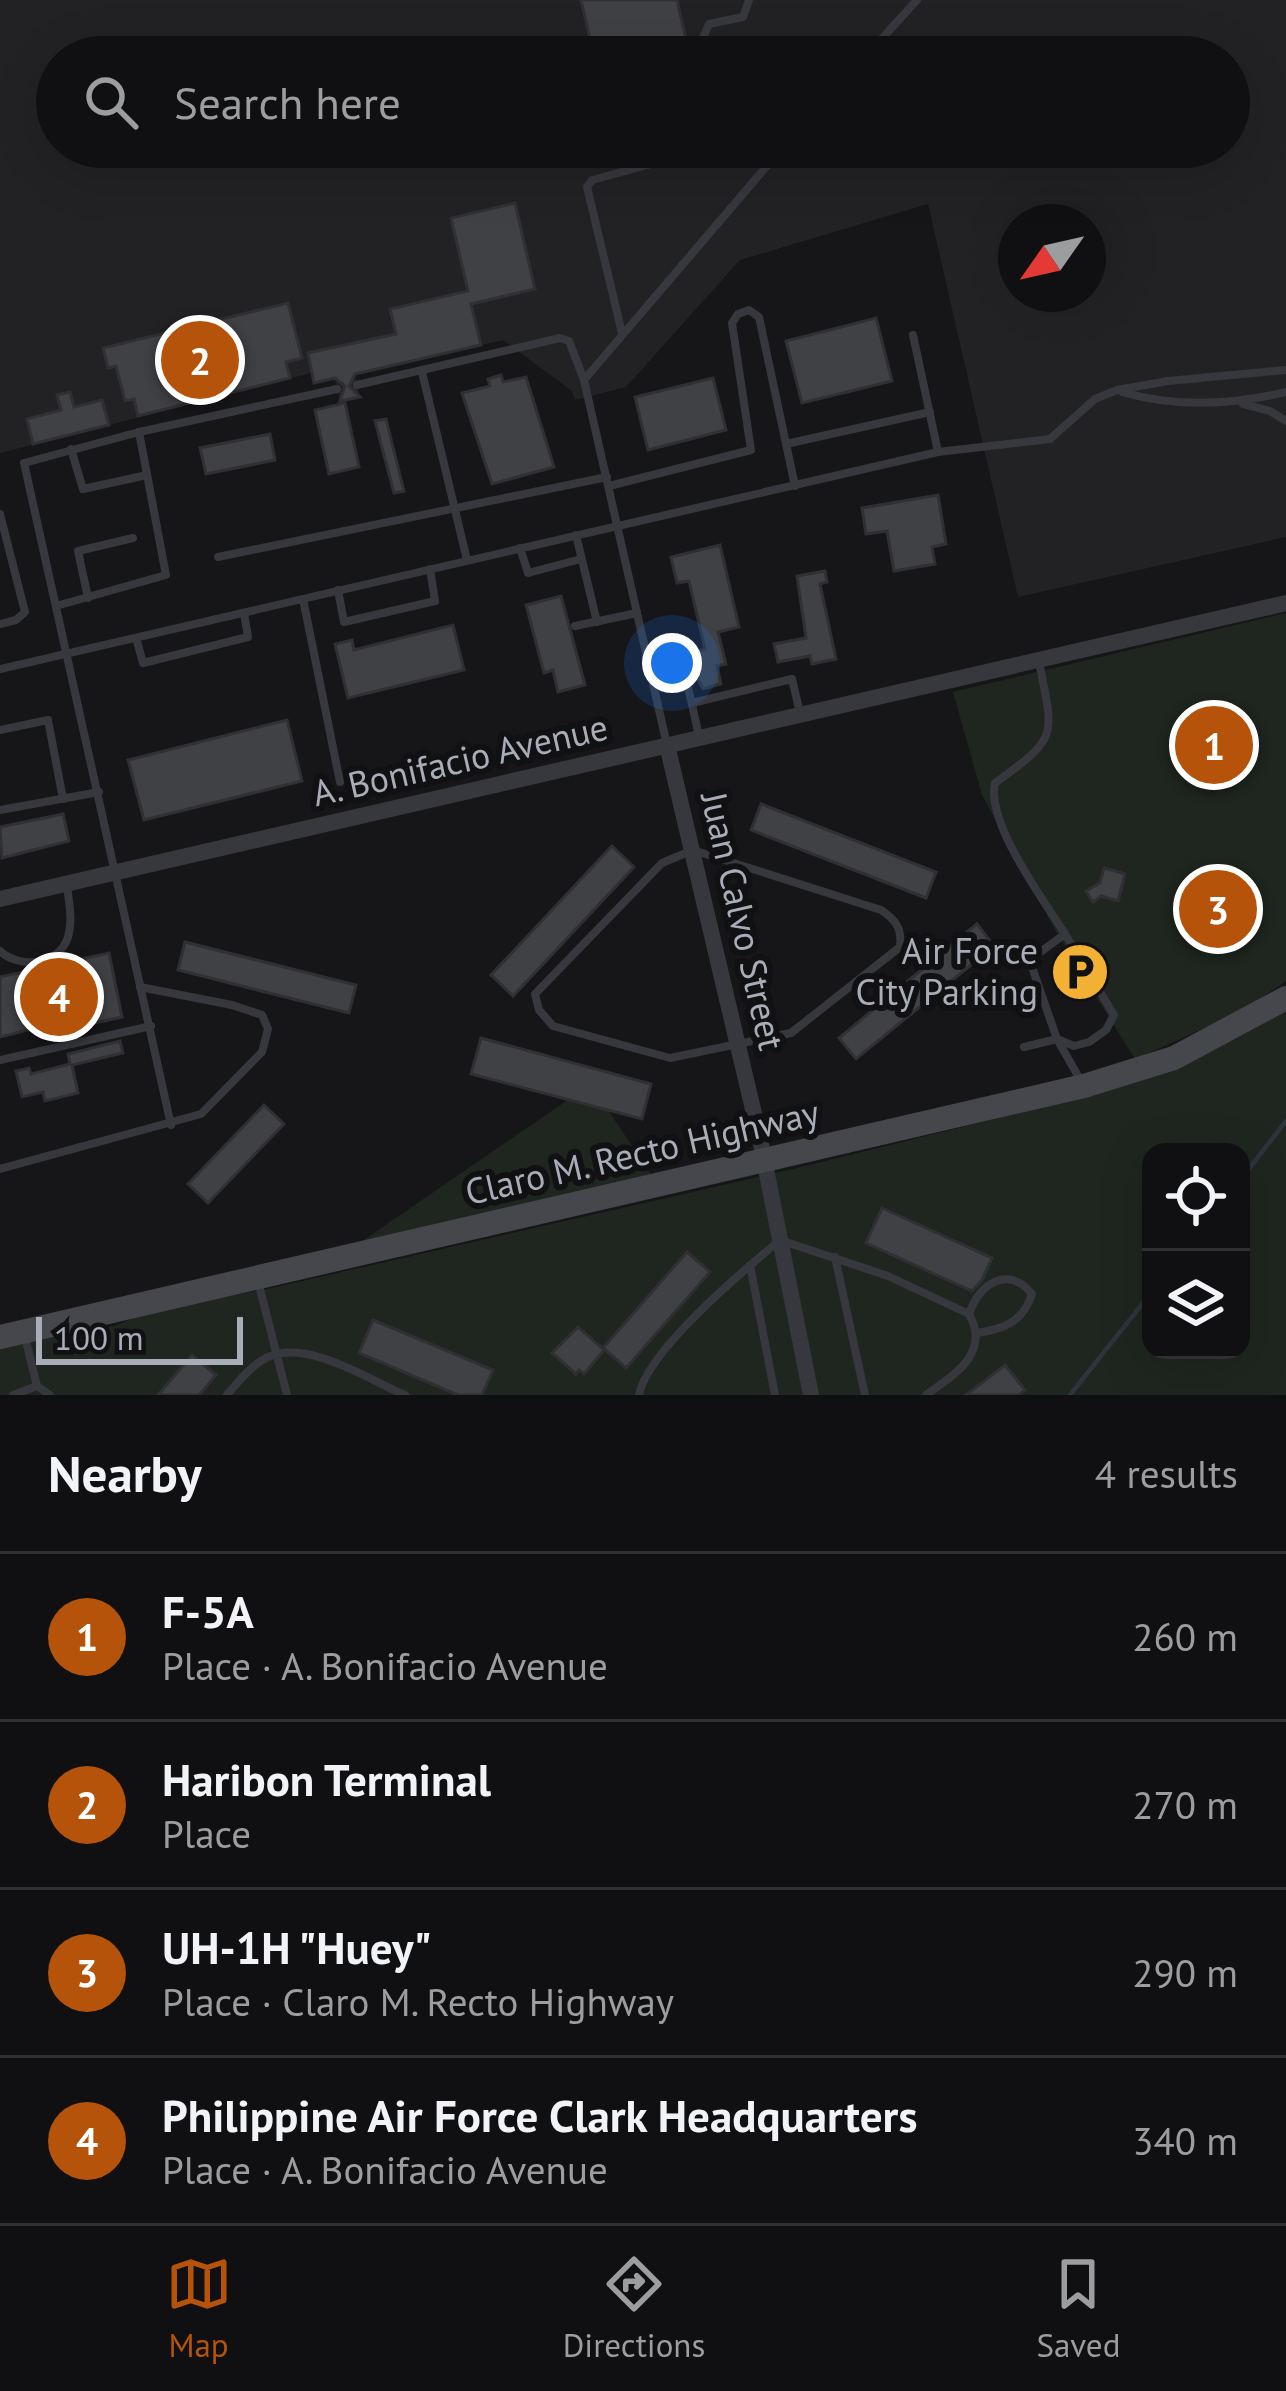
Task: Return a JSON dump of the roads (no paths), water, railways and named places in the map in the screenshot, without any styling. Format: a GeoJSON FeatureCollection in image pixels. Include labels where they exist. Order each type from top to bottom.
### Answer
{"type":"FeatureCollection","features":[{"type":"Feature","properties":{"kind":"main road","name":"Claro M. Recto Highway"},"geometry":{"type":"LineString","coordinates":[[12,1334],[1084,1086],[1174,1058],[1286,998]]}},
{"type":"Feature","properties":{"kind":"street","name":"A. Bonifacio Avenue"},"geometry":{"type":"LineString","coordinates":[[0,899],[1286,603]]}},
{"type":"Feature","properties":{"kind":"street","name":"Juan Calvo Street"},"geometry":{"type":"LineString","coordinates":[[667,745],[738,1043],[811,1395]]}},
{"type":"Feature","properties":{"kind":"lane"},"geometry":{"type":"LineString","coordinates":[[704,36],[709,24],[743,17],[749,0]]}},
{"type":"Feature","properties":{"kind":"lane"},"geometry":{"type":"LineString","coordinates":[[884,36],[917,0]]}},
{"type":"Feature","properties":{"kind":"lane"},"geometry":{"type":"LineString","coordinates":[[623,334],[587,188],[592,180],[636,168]]}},
{"type":"Feature","properties":{"kind":"lane"},"geometry":{"type":"LineString","coordinates":[[584,380],[765,168]]}},
{"type":"Feature","properties":{"kind":"lane"},"geometry":{"type":"LineString","coordinates":[[218,557],[751,450],[732,323],[749,310],[759,317],[795,486]]}},
{"type":"Feature","properties":{"kind":"lane"},"geometry":{"type":"LineString","coordinates":[[913,334],[938,452]]}},
{"type":"Feature","properties":{"kind":"lane"},"geometry":{"type":"LineString","coordinates":[[357,385],[560,338],[574,348],[667,745]]}},
{"type":"Feature","properties":{"kind":"lane"},"geometry":{"type":"LineString","coordinates":[[0,669],[938,452],[1050,439],[1095,399],[1117,390],[1286,370]]}},
{"type":"Feature","properties":{"kind":"lane"},"geometry":{"type":"LineString","coordinates":[[422,372],[467,560]]}},
{"type":"Feature","properties":{"kind":"lane"},"geometry":{"type":"LineString","coordinates":[[171,1125],[24,463],[139,432],[337,389]]}},
{"type":"Feature","properties":{"kind":"lane"},"geometry":{"type":"LineString","coordinates":[[1117,390],[1186,403],[1240,404],[1270,411],[1286,422]]}},
{"type":"Feature","properties":{"kind":"lane"},"geometry":{"type":"LineString","coordinates":[[1240,404],[1286,392]]}},
{"type":"Feature","properties":{"kind":"lane"},"geometry":{"type":"LineString","coordinates":[[786,444],[930,412]]}},
{"type":"Feature","properties":{"kind":"lane"},"geometry":{"type":"LineString","coordinates":[[56,606],[166,575],[139,432]]}},
{"type":"Feature","properties":{"kind":"lane"},"geometry":{"type":"LineString","coordinates":[[71,449],[83,489],[148,475]]}},
{"type":"Feature","properties":{"kind":"lane"},"geometry":{"type":"LineString","coordinates":[[0,514],[25,612],[0,624]]}},
{"type":"Feature","properties":{"kind":"lane"},"geometry":{"type":"LineString","coordinates":[[576,535],[597,622]]}},
{"type":"Feature","properties":{"kind":"lane"},"geometry":{"type":"LineString","coordinates":[[88,598],[77,553],[133,538]]}},
{"type":"Feature","properties":{"kind":"lane"},"geometry":{"type":"LineString","coordinates":[[520,548],[528,573],[581,559]]}},
{"type":"Feature","properties":{"kind":"lane"},"geometry":{"type":"LineString","coordinates":[[338,590],[344,622],[435,601],[430,569]]}},
{"type":"Feature","properties":{"kind":"lane"},"geometry":{"type":"LineString","coordinates":[[303,599],[340,782]]}},
{"type":"Feature","properties":{"kind":"lane"},"geometry":{"type":"LineString","coordinates":[[136,638],[143,662],[164,658],[248,638],[244,613]]}},
{"type":"Feature","properties":{"kind":"lane"},"geometry":{"type":"LineString","coordinates":[[575,626],[637,613]]}},
{"type":"Feature","properties":{"kind":"lane"},"geometry":{"type":"LineString","coordinates":[[682,659],[700,738]]}},
{"type":"Feature","properties":{"kind":"lane"},"geometry":{"type":"LineString","coordinates":[[1024,1047],[1057,1039],[1074,1046],[1089,1042],[1106,1030],[1114,1015],[1019,858],[994,801],[995,783],[1042,747],[1051,732],[1038,660]]}},
{"type":"Feature","properties":{"kind":"lane"},"geometry":{"type":"LineString","coordinates":[[692,703],[792,679],[800,715]]}},
{"type":"Feature","properties":{"kind":"lane"},"geometry":{"type":"LineString","coordinates":[[0,730],[48,720],[63,799]]}},
{"type":"Feature","properties":{"kind":"lane"},"geometry":{"type":"LineString","coordinates":[[0,810],[99,792]]}},
{"type":"Feature","properties":{"kind":"lane"},"geometry":{"type":"LineString","coordinates":[[693,850],[881,910],[902,933],[900,946],[790,1033],[670,1058],[553,1026],[534,1000],[535,994],[662,863],[693,850]]}},
{"type":"Feature","properties":{"kind":"lane"},"geometry":{"type":"LineString","coordinates":[[0,951],[22,963],[62,950],[69,927],[67,884]]}},
{"type":"Feature","properties":{"kind":"lane"},"geometry":{"type":"LineString","coordinates":[[1065,934],[1039,953],[1032,967],[1057,1039],[1084,1086]]}},
{"type":"Feature","properties":{"kind":"lane"},"geometry":{"type":"LineString","coordinates":[[0,1168],[201,1114],[262,1052],[268,1029],[262,1016],[232,1005],[140,987]]}},
{"type":"Feature","properties":{"kind":"lane"},"geometry":{"type":"LineString","coordinates":[[0,1060],[151,1025]]}},
{"type":"Feature","properties":{"kind":"lane"},"geometry":{"type":"LineString","coordinates":[[639,1395],[647,1371],[728,1283],[780,1240],[906,1284],[969,1314]]}},
{"type":"Feature","properties":{"kind":"lane"},"geometry":{"type":"LineString","coordinates":[[835,1257],[865,1395]]}},
{"type":"Feature","properties":{"kind":"lane"},"geometry":{"type":"LineString","coordinates":[[750,1265],[775,1395]]}},
{"type":"Feature","properties":{"kind":"lane"},"geometry":{"type":"LineString","coordinates":[[257,1277],[287,1395]]}},
{"type":"Feature","properties":{"kind":"lane"},"geometry":{"type":"LineString","coordinates":[[926,1395],[971,1358],[977,1333],[969,1314],[974,1298],[984,1287],[1006,1278],[1022,1281],[1032,1294],[1022,1316],[977,1333]]}},
{"type":"Feature","properties":{"kind":"lane"},"geometry":{"type":"LineString","coordinates":[[12,1334],[38,1386],[50,1395]]}},
{"type":"Feature","properties":{"kind":"lane"},"geometry":{"type":"LineString","coordinates":[[227,1395],[262,1360],[277,1353],[303,1352],[405,1395]]}},
{"type":"Feature","properties":{"kind":"lane"},"geometry":{"type":"LineString","coordinates":[[13,1395],[38,1386]]}},
{"type":"Feature","properties":{"kind":"waterway"},"geometry":{"type":"LineString","coordinates":[[1250,1167],[1286,1121]]}},
{"type":"Feature","properties":{"kind":"waterway"},"geometry":{"type":"LineString","coordinates":[[1070,1395],[1142,1304]]}},
{"type":"Feature","properties":{"kind":"place","name":"Haribon Terminal"},"geometry":{"type":"Point","coordinates":[200,360]}},
{"type":"Feature","properties":{"kind":"place","name":"F-5A"},"geometry":{"type":"Point","coordinates":[1214,745]}},
{"type":"Feature","properties":{"kind":"place","name":"UH-1H \"Huey\""},"geometry":{"type":"Point","coordinates":[1218,909]}},
{"type":"Feature","properties":{"kind":"place","name":"Air Force City Parking"},"geometry":{"type":"Point","coordinates":[1080,972]}},
{"type":"Feature","properties":{"kind":"place","name":"Philippine Air Force Clark Headquarters"},"geometry":{"type":"Point","coordinates":[59,997]}}]}
